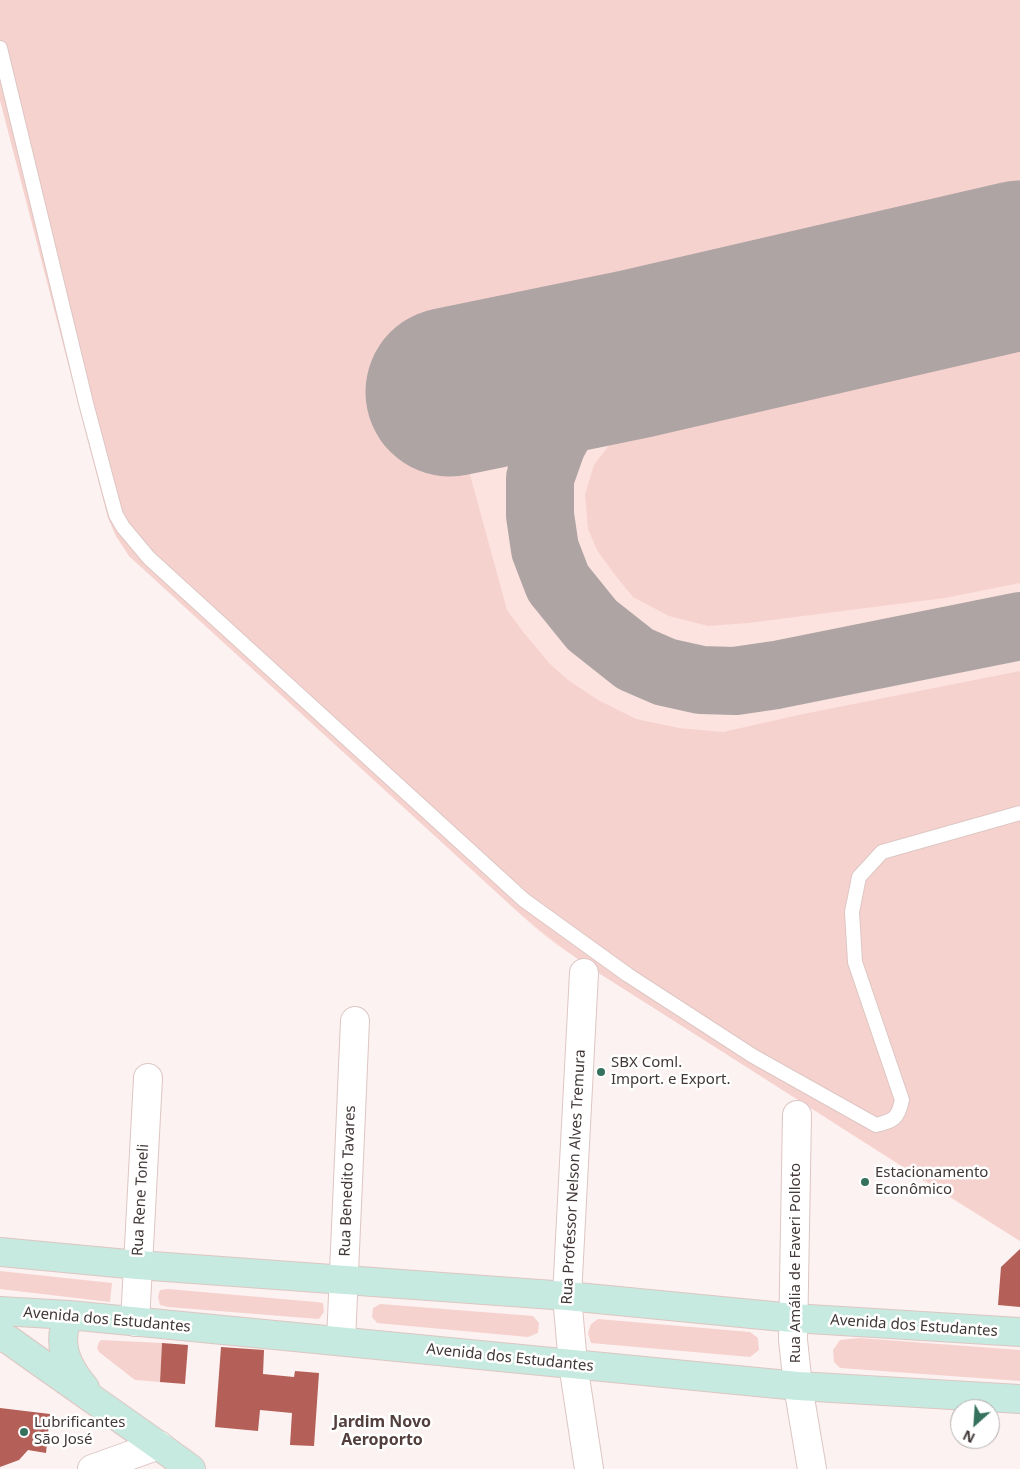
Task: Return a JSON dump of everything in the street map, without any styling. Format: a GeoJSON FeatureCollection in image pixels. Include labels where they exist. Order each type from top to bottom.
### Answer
{"type":"FeatureCollection","features":[{"type":"Feature","properties":{"kind":"main road","name":"Avenida dos Estudantes"},"geometry":{"type":"LineString","coordinates":[[0,1252],[138,1266],[567,1296],[793,1318],[1020,1332]]}},
{"type":"Feature","properties":{"kind":"main road","name":"Avenida dos Estudantes"},"geometry":{"type":"LineString","coordinates":[[0,1310],[69,1315],[798,1386],[1020,1399]]}},
{"type":"Feature","properties":{"kind":"main road"},"geometry":{"type":"LineString","coordinates":[[69,1315],[63,1337],[66,1362],[74,1375],[100,1403]]}},
{"type":"Feature","properties":{"kind":"main road"},"geometry":{"type":"LineString","coordinates":[[0,1336],[9,1340],[100,1403],[191,1469]]}},
{"type":"Feature","properties":{"kind":"street","name":"Rua Professor Nelson Alves Tremura"},"geometry":{"type":"LineString","coordinates":[[584,973],[567,1296],[573,1364],[589,1469]]}},
{"type":"Feature","properties":{"kind":"street","name":"Rua Benedito Tavares"},"geometry":{"type":"LineString","coordinates":[[341,1341],[355,1021]]}},
{"type":"Feature","properties":{"kind":"street","name":"Rua Rene Toneli"},"geometry":{"type":"LineString","coordinates":[[135,1322],[148,1078]]}},
{"type":"Feature","properties":{"kind":"street","name":"Rua Amália de Faveri Polloto"},"geometry":{"type":"LineString","coordinates":[[797,1115],[793,1340],[798,1386],[812,1469]]}},
{"type":"Feature","properties":{"kind":"street"},"geometry":{"type":"LineString","coordinates":[[92,1469],[159,1445]]}},
{"type":"Feature","properties":{"kind":"lane"},"geometry":{"type":"LineString","coordinates":[[0,48],[89,413],[116,515],[123,527],[149,558],[524,900],[628,974],[753,1056],[876,1125],[891,1122],[900,1111],[902,1100],[855,962],[852,912],[860,877],[882,852],[1020,813]]}},
{"type":"Feature","properties":{"kind":"shaded area"},"geometry":{"type":"Polygon","coordinates":[[[0,0],[1020,0],[1020,1241],[555,944],[534,927],[129,556],[116,536],[108,518],[0,100],[0,0]]]}},
{"type":"Feature","properties":{"kind":"shaded area"},"geometry":{"type":"Polygon","coordinates":[[[0,0],[1020,0],[1020,197],[439,329],[429,346],[448,426],[458,431],[507,610],[549,663],[568,680],[598,700],[636,719],[679,728],[723,732],[803,714],[1020,671],[1020,1241],[586,965],[555,942],[507,902],[129,556],[116,536],[108,518],[0,100],[0,0]]]}},
{"type":"Feature","properties":{"kind":"shaded area"},"geometry":{"type":"Polygon","coordinates":[[[1020,334],[1020,583],[945,598],[748,623],[708,626],[669,616],[633,597],[597,550],[588,529],[585,494],[594,465],[616,436],[659,413],[1020,334]]]}},
{"type":"Feature","properties":{"kind":"shaded area"},"geometry":{"type":"Polygon","coordinates":[[[0,1271],[112,1283],[110,1302],[0,1289],[0,1271]]]}},
{"type":"Feature","properties":{"kind":"shaded area"},"geometry":{"type":"Polygon","coordinates":[[[168,1289],[323,1303],[324,1312],[319,1319],[160,1305],[158,1297],[160,1290],[168,1289]]]}},
{"type":"Feature","properties":{"kind":"shaded area"},"geometry":{"type":"Polygon","coordinates":[[[380,1304],[533,1316],[539,1323],[538,1333],[528,1337],[377,1323],[372,1317],[373,1308],[380,1304]]]}},
{"type":"Feature","properties":{"kind":"shaded area"},"geometry":{"type":"Polygon","coordinates":[[[598,1319],[750,1332],[758,1338],[759,1350],[750,1357],[591,1343],[588,1333],[591,1324],[598,1319]]]}},
{"type":"Feature","properties":{"kind":"shaded area"},"geometry":{"type":"Polygon","coordinates":[[[859,1338],[1020,1350],[1020,1381],[840,1368],[834,1362],[833,1350],[840,1340],[859,1338]]]}},
{"type":"Feature","properties":{"kind":"shaded area"},"geometry":{"type":"Polygon","coordinates":[[[101,1340],[162,1343],[160,1382],[135,1380],[99,1352],[97,1348],[101,1340]]]}},
{"type":"Feature","properties":{"kind":"building"},"geometry":{"type":"Polygon","coordinates":[[[1020,1249],[1020,1307],[998,1305],[1001,1267],[1020,1249]]]}},
{"type":"Feature","properties":{"kind":"building"},"geometry":{"type":"Polygon","coordinates":[[[162,1343],[188,1345],[185,1384],[160,1382],[162,1343]]]}},
{"type":"Feature","properties":{"kind":"building"},"geometry":{"type":"Polygon","coordinates":[[[221,1347],[264,1350],[263,1374],[294,1377],[295,1371],[319,1373],[314,1446],[290,1445],[292,1413],[260,1410],[258,1431],[215,1427],[221,1347]]]}},
{"type":"Feature","properties":{"kind":"building","name":"Lubrificantes São José"},"geometry":{"type":"Polygon","coordinates":[[[0,1408],[50,1414],[46,1453],[28,1450],[19,1460],[0,1467],[0,1408]]]}},
{"type":"Feature","properties":{"kind":"taxiway"},"geometry":{"type":"LineString","coordinates":[[635,354],[608,374],[566,418],[552,444],[540,478],[540,515],[545,549],[558,583],[592,625],[635,659],[665,672],[701,680],[735,681],[776,675],[1020,626]]}},
{"type":"Feature","properties":{"kind":"runway"},"geometry":{"type":"LineString","coordinates":[[450,392],[635,354],[1020,265]]}},
{"type":"Feature","properties":{"kind":"place","name":"SBX Coml. Import. e Export."},"geometry":{"type":"Point","coordinates":[601,1072]}},
{"type":"Feature","properties":{"kind":"place","name":"Estacionamento Econômico"},"geometry":{"type":"Point","coordinates":[865,1182]}},
{"type":"Feature","properties":{"kind":"place","name":"Lubrificantes São José"},"geometry":{"type":"Point","coordinates":[24,1432]}},
{"type":"Feature","properties":{"kind":"district","name":"Jardim Novo Aeroporto"},"geometry":{"type":"Point","coordinates":[382,1431]}}]}
